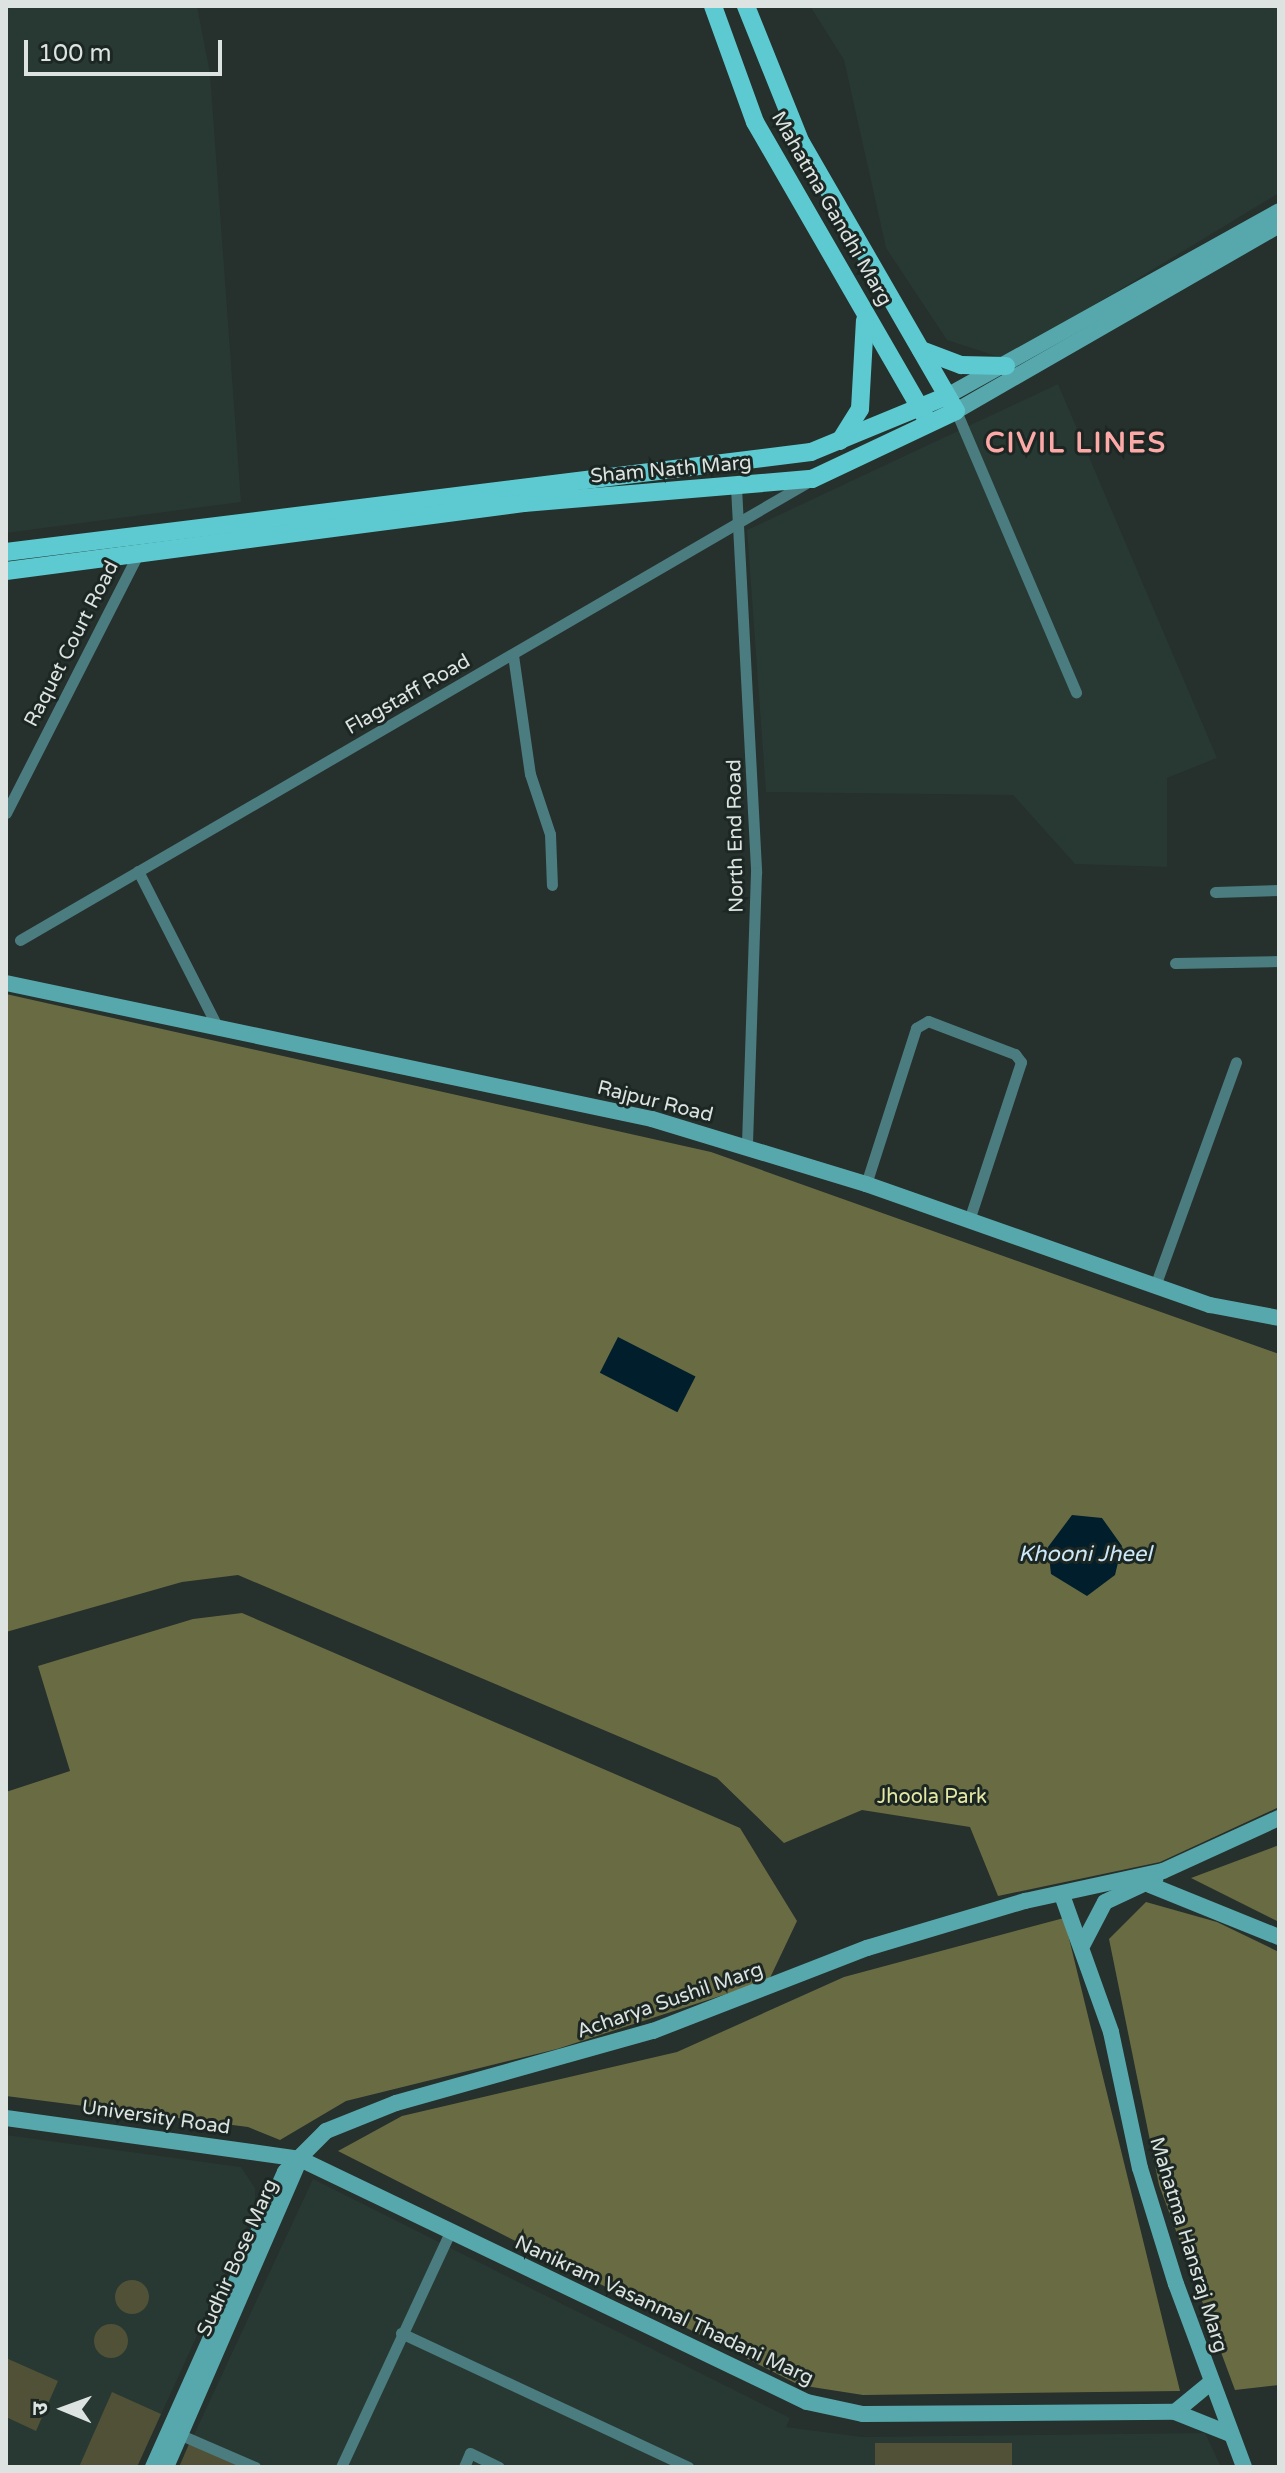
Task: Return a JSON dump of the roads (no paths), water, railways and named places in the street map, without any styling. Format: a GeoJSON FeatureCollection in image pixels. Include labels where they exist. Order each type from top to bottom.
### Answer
{"type":"FeatureCollection","features":[{"type":"Feature","properties":{"kind":"main road","name":"Mahatma Gandhi Marg"},"geometry":{"type":"LineString","coordinates":[[713,6],[755,122],[925,416]]}},
{"type":"Feature","properties":{"kind":"main road","name":"Mahatma Gandhi Marg"},"geometry":{"type":"LineString","coordinates":[[746,6],[801,143],[951,403]]}},
{"type":"Feature","properties":{"kind":"main road"},"geometry":{"type":"LineString","coordinates":[[840,441],[860,409],[865,313]]}},
{"type":"Feature","properties":{"kind":"main road"},"geometry":{"type":"LineString","coordinates":[[921,350],[961,365],[1006,366]]}},
{"type":"Feature","properties":{"kind":"main road","name":"Sham Nath Marg"},"geometry":{"type":"LineString","coordinates":[[6,552],[812,479],[951,403]]}},
{"type":"Feature","properties":{"kind":"main road","name":"Sham Nath Marg"},"geometry":{"type":"LineString","coordinates":[[6,571],[142,542],[703,469],[840,441],[925,416]]}},
{"type":"Feature","properties":{"kind":"street","name":"Sham Nath Marg"},"geometry":{"type":"LineString","coordinates":[[951,403],[1006,366],[1279,211]]}},
{"type":"Feature","properties":{"kind":"street","name":"Sham Nath Marg"},"geometry":{"type":"LineString","coordinates":[[951,403],[1279,225]]}},
{"type":"Feature","properties":{"kind":"street"},"geometry":{"type":"LineString","coordinates":[[951,403],[1076,692]]}},
{"type":"Feature","properties":{"kind":"street","name":"Flagstaff Road"},"geometry":{"type":"LineString","coordinates":[[20,940],[740,525],[812,479]]}},
{"type":"Feature","properties":{"kind":"street","name":"North End Road"},"geometry":{"type":"LineString","coordinates":[[736,487],[756,872],[747,1147]]}},
{"type":"Feature","properties":{"kind":"street","name":"Raquet Court Road"},"geometry":{"type":"LineString","coordinates":[[6,813],[142,542]]}},
{"type":"Feature","properties":{"kind":"street"},"geometry":{"type":"LineString","coordinates":[[513,655],[530,774],[550,834],[552,885]]}},
{"type":"Feature","properties":{"kind":"street"},"geometry":{"type":"LineString","coordinates":[[138,871],[220,1030]]}},
{"type":"Feature","properties":{"kind":"street"},"geometry":{"type":"LineString","coordinates":[[1215,892],[1279,890]]}},
{"type":"Feature","properties":{"kind":"street"},"geometry":{"type":"LineString","coordinates":[[1175,963],[1279,961]]}},
{"type":"Feature","properties":{"kind":"street","name":"Rajpur Road"},"geometry":{"type":"LineString","coordinates":[[6,983],[652,1119],[866,1184],[1155,1286],[1279,1318]]}},
{"type":"Feature","properties":{"kind":"street"},"geometry":{"type":"LineString","coordinates":[[866,1184],[916,1028],[928,1021],[1021,1062],[969,1220]]}},
{"type":"Feature","properties":{"kind":"street"},"geometry":{"type":"LineString","coordinates":[[1155,1286],[1236,1062]]}},
{"type":"Feature","properties":{"kind":"street"},"geometry":{"type":"LineString","coordinates":[[1083,1944],[1105,1902],[1150,1885],[1163,1871],[1279,1818]]}},
{"type":"Feature","properties":{"kind":"street","name":"Acharya Sushil Marg"},"geometry":{"type":"LineString","coordinates":[[300,2159],[326,2131],[396,2103],[653,2031],[867,1948],[1163,1871]]}},
{"type":"Feature","properties":{"kind":"street"},"geometry":{"type":"LineString","coordinates":[[1150,1885],[1279,1937]]}},
{"type":"Feature","properties":{"kind":"street","name":"Mahatma Hansraj Marg"},"geometry":{"type":"LineString","coordinates":[[1062,1895],[1083,1944],[1140,2168],[1210,2383],[1244,2467]]}},
{"type":"Feature","properties":{"kind":"street","name":"University Road"},"geometry":{"type":"LineString","coordinates":[[6,2118],[300,2159]]}},
{"type":"Feature","properties":{"kind":"street","name":"Nanikram Vasanmal Thadani Marg"},"geometry":{"type":"LineString","coordinates":[[300,2159],[807,2402],[863,2414],[1175,2412]]}},
{"type":"Feature","properties":{"kind":"street","name":"Sudhir Bose Marg"},"geometry":{"type":"LineString","coordinates":[[166,2467],[300,2159]]}},
{"type":"Feature","properties":{"kind":"street","name":"Sudhir Bose Marg"},"geometry":{"type":"LineString","coordinates":[[153,2467],[285,2172],[300,2159]]}},
{"type":"Feature","properties":{"kind":"street"},"geometry":{"type":"LineString","coordinates":[[341,2467],[450,2232]]}},
{"type":"Feature","properties":{"kind":"street"},"geometry":{"type":"LineString","coordinates":[[401,2333],[688,2467]]}},
{"type":"Feature","properties":{"kind":"street"},"geometry":{"type":"LineString","coordinates":[[1210,2383],[1175,2412],[1230,2434]]}},
{"type":"Feature","properties":{"kind":"street"},"geometry":{"type":"LineString","coordinates":[[181,2435],[255,2467]]}},
{"type":"Feature","properties":{"kind":"street"},"geometry":{"type":"LineString","coordinates":[[464,2467],[470,2453],[499,2467]]}},
{"type":"Feature","properties":{"kind":"water"},"geometry":{"type":"Polygon","coordinates":[[[618,1337],[696,1376],[677,1412],[600,1373],[618,1337]]]}},
{"type":"Feature","properties":{"kind":"water","name":"Khooni Jheel"},"geometry":{"type":"Polygon","coordinates":[[[1072,1515],[1102,1518],[1122,1546],[1115,1575],[1087,1596],[1051,1574],[1048,1547],[1072,1515]]]}},
{"type":"Feature","properties":{"kind":"district","name":"CIVIL LINES"},"geometry":{"type":"Point","coordinates":[1076,443]}},
{"type":"Feature","properties":{"kind":"park label","name":"Jhoola Park"},"geometry":{"type":"Point","coordinates":[932,1797]}}]}
